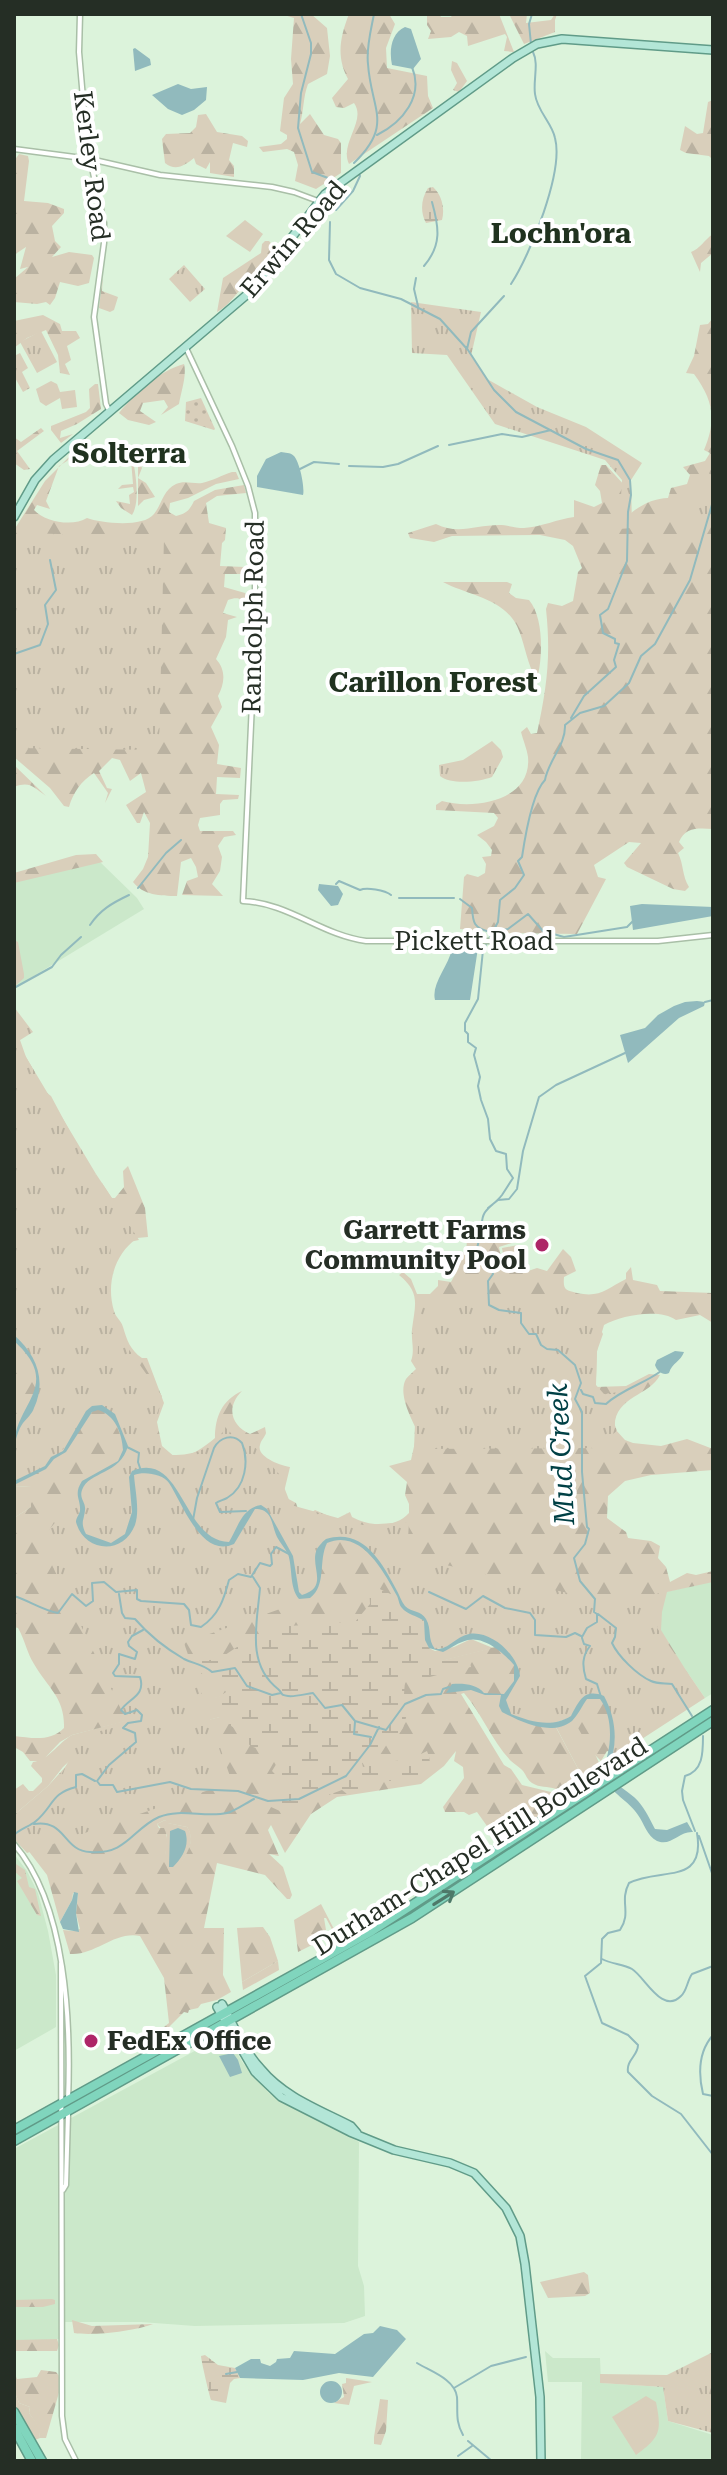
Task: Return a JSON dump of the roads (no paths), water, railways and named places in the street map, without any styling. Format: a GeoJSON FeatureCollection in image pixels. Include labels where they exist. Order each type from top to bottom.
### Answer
{"type":"FeatureCollection","features":[{"type":"Feature","properties":{"kind":"highway","name":"Durham-Chapel Hill Boulevard"},"geometry":{"type":"LineString","coordinates":[[14,2141],[224,2014],[412,1918],[713,1710]]}},
{"type":"Feature","properties":{"kind":"highway","name":"Durham-Chapel Hill Boulevard"},"geometry":{"type":"LineString","coordinates":[[624,1774],[713,1721]]}},
{"type":"Feature","properties":{"kind":"highway","name":"Durham-Chapel Hill Boulevard"},"geometry":{"type":"LineString","coordinates":[[14,2130],[64,2108]]}},
{"type":"Feature","properties":{"kind":"highway"},"geometry":{"type":"LineString","coordinates":[[14,2412],[42,2461]]}},
{"type":"Feature","properties":{"kind":"highway"},"geometry":{"type":"LineString","coordinates":[[14,2428],[32,2461]]}},
{"type":"Feature","properties":{"kind":"main road","name":"Erwin Road"},"geometry":{"type":"LineString","coordinates":[[14,517],[43,469],[259,282],[318,202],[362,165],[513,58],[537,44],[570,39],[713,50]]}},
{"type":"Feature","properties":{"kind":"main road"},"geometry":{"type":"LineString","coordinates":[[224,2014],[249,2064],[268,2086],[302,2108],[394,2150],[450,2163],[474,2173],[493,2192],[514,2221],[522,2243],[529,2289],[540,2397],[541,2461]]}},
{"type":"Feature","properties":{"kind":"street","name":"Kerley Road"},"geometry":{"type":"LineString","coordinates":[[80,14],[80,66],[90,159],[104,223],[95,324],[106,404],[110,412]]}},
{"type":"Feature","properties":{"kind":"street"},"geometry":{"type":"LineString","coordinates":[[14,149],[90,159],[144,173],[272,187],[318,202]]}},
{"type":"Feature","properties":{"kind":"street","name":"Randolph Road"},"geometry":{"type":"LineString","coordinates":[[186,347],[232,446],[255,513],[255,637],[243,901]]}},
{"type":"Feature","properties":{"kind":"street","name":"Pickett Road"},"geometry":{"type":"LineString","coordinates":[[243,901],[280,907],[322,930],[358,940],[658,941],[713,935]]}},
{"type":"Feature","properties":{"kind":"street"},"geometry":{"type":"LineString","coordinates":[[14,1844],[42,1890],[66,1981],[70,2064],[60,2185],[63,2190],[62,2421],[68,2446],[76,2461]]}},
{"type":"Feature","properties":{"kind":"water"},"geometry":{"type":"Polygon","coordinates":[[[405,27],[411,29],[421,59],[413,69],[392,65],[392,43],[405,27]]]}},
{"type":"Feature","properties":{"kind":"water"},"geometry":{"type":"Polygon","coordinates":[[[135,48],[150,59],[151,65],[135,71],[135,48]]]}},
{"type":"Feature","properties":{"kind":"water"},"geometry":{"type":"Polygon","coordinates":[[[178,84],[191,89],[207,87],[206,100],[182,115],[168,109],[152,95],[178,84]]]}},
{"type":"Feature","properties":{"kind":"water"},"geometry":{"type":"Polygon","coordinates":[[[281,452],[291,454],[296,459],[302,476],[303,495],[257,487],[257,476],[266,459],[281,452]]]}},
{"type":"Feature","properties":{"kind":"water"},"geometry":{"type":"Polygon","coordinates":[[[319,884],[338,886],[343,894],[338,905],[331,906],[318,890],[319,884]]]}},
{"type":"Feature","properties":{"kind":"water"},"geometry":{"type":"Polygon","coordinates":[[[630,906],[713,907],[713,916],[633,930],[630,906]]]}},
{"type":"Feature","properties":{"kind":"water"},"geometry":{"type":"Polygon","coordinates":[[[464,946],[478,948],[470,1000],[435,1000],[435,988],[452,949],[464,946]]]}},
{"type":"Feature","properties":{"kind":"water"},"geometry":{"type":"Polygon","coordinates":[[[705,1002],[704,1006],[679,1018],[628,1063],[620,1035],[645,1028],[658,1015],[674,1006],[705,1002]]]}},
{"type":"Feature","properties":{"kind":"water"},"geometry":{"type":"Polygon","coordinates":[[[14,1335],[33,1359],[39,1387],[33,1410],[23,1423],[14,1447],[16,1432],[36,1383],[35,1370],[14,1341],[14,1335]]]}},
{"type":"Feature","properties":{"kind":"water"},"geometry":{"type":"Polygon","coordinates":[[[675,1351],[684,1352],[669,1373],[660,1372],[655,1365],[657,1360],[675,1351]]]}},
{"type":"Feature","properties":{"kind":"water"},"geometry":{"type":"Polygon","coordinates":[[[102,1405],[115,1414],[128,1446],[124,1455],[112,1468],[91,1479],[82,1490],[86,1534],[111,1543],[125,1534],[132,1512],[129,1477],[132,1471],[149,1468],[162,1473],[173,1484],[201,1528],[213,1538],[229,1542],[249,1510],[261,1505],[267,1509],[293,1556],[302,1595],[315,1587],[318,1548],[325,1540],[350,1538],[369,1549],[377,1558],[405,1606],[426,1619],[435,1649],[444,1648],[469,1634],[477,1634],[494,1640],[509,1652],[520,1676],[506,1700],[511,1714],[534,1721],[556,1722],[571,1716],[587,1695],[604,1696],[612,1714],[615,1733],[608,1770],[611,1776],[638,1801],[655,1829],[667,1830],[687,1822],[693,1832],[667,1842],[657,1841],[633,1809],[608,1784],[602,1770],[608,1753],[609,1725],[600,1699],[587,1699],[574,1719],[564,1726],[546,1728],[502,1712],[499,1706],[501,1695],[485,1695],[471,1690],[446,1693],[452,1684],[461,1684],[474,1686],[484,1693],[504,1694],[514,1681],[514,1665],[487,1643],[474,1639],[443,1652],[429,1648],[425,1640],[424,1621],[404,1610],[378,1565],[361,1547],[339,1540],[327,1543],[319,1586],[310,1598],[299,1599],[294,1589],[288,1554],[268,1514],[255,1509],[234,1544],[222,1546],[212,1543],[194,1526],[169,1483],[158,1475],[143,1473],[134,1475],[137,1513],[129,1535],[113,1546],[95,1544],[87,1539],[76,1522],[80,1511],[79,1486],[82,1481],[118,1461],[123,1450],[116,1426],[104,1412],[92,1412],[66,1452],[54,1459],[46,1469],[14,1485],[14,1481],[45,1466],[51,1457],[63,1451],[86,1411],[92,1406],[102,1405]]]}},
{"type":"Feature","properties":{"kind":"water"},"geometry":{"type":"Polygon","coordinates":[[[178,1828],[185,1831],[186,1846],[177,1863],[169,1867],[170,1831],[178,1828]]]}},
{"type":"Feature","properties":{"kind":"water"},"geometry":{"type":"Polygon","coordinates":[[[74,1892],[78,1893],[76,1913],[79,1932],[63,1929],[60,1922],[74,1892]]]}},
{"type":"Feature","properties":{"kind":"water"},"geometry":{"type":"Polygon","coordinates":[[[233,2053],[242,2073],[230,2077],[219,2056],[233,2053]]]}},
{"type":"Feature","properties":{"kind":"water"},"geometry":{"type":"Polygon","coordinates":[[[380,2326],[397,2330],[406,2339],[373,2377],[339,2373],[303,2380],[240,2378],[235,2368],[251,2359],[260,2359],[261,2363],[270,2366],[277,2359],[290,2358],[294,2351],[335,2354],[380,2326]]]}},
{"type":"Feature","properties":{"kind":"water"},"geometry":{"type":"Polygon","coordinates":[[[331,2381],[339,2384],[342,2392],[339,2400],[331,2403],[323,2400],[320,2392],[323,2384],[331,2381]]]}},
{"type":"Feature","properties":{"kind":"waterway"},"geometry":{"type":"LineString","coordinates":[[301,14],[311,43],[311,54],[301,93],[298,128],[312,172],[328,178]]}},
{"type":"Feature","properties":{"kind":"waterway"},"geometry":{"type":"LineString","coordinates":[[354,163],[366,149],[377,127],[368,58],[374,14]]}},
{"type":"Feature","properties":{"kind":"waterway"},"geometry":{"type":"LineString","coordinates":[[531,44],[529,24],[532,14]]}},
{"type":"Feature","properties":{"kind":"waterway"},"geometry":{"type":"LineString","coordinates":[[511,284],[544,213],[555,171],[555,138],[536,100],[533,52]]}},
{"type":"Feature","properties":{"kind":"waterway"},"geometry":{"type":"LineString","coordinates":[[377,135],[395,123],[409,107],[415,88],[412,67]]}},
{"type":"Feature","properties":{"kind":"waterway"},"geometry":{"type":"LineString","coordinates":[[336,210],[353,191],[359,173]]}},
{"type":"Feature","properties":{"kind":"waterway"},"geometry":{"type":"LineString","coordinates":[[343,185],[348,195]]}},
{"type":"Feature","properties":{"kind":"waterway"},"geometry":{"type":"LineString","coordinates":[[424,266],[434,251],[437,236],[432,202]]}},
{"type":"Feature","properties":{"kind":"waterway"},"geometry":{"type":"LineString","coordinates":[[330,222],[329,260],[336,274],[360,288],[401,299],[440,319],[468,350],[494,390],[516,412],[586,449],[618,460],[630,480],[627,561],[608,609],[600,615],[603,633],[619,644],[614,660],[616,667],[584,696],[571,718]]}},
{"type":"Feature","properties":{"kind":"waterway"},"geometry":{"type":"LineString","coordinates":[[416,278],[414,289],[418,306]]}},
{"type":"Feature","properties":{"kind":"waterway"},"geometry":{"type":"LineString","coordinates":[[467,349],[471,332],[504,296]]}},
{"type":"Feature","properties":{"kind":"waterway"},"geometry":{"type":"LineString","coordinates":[[449,445],[502,434],[522,437],[551,430]]}},
{"type":"Feature","properties":{"kind":"waterway"},"geometry":{"type":"LineString","coordinates":[[349,466],[398,464],[438,446]]}},
{"type":"Feature","properties":{"kind":"waterway"},"geometry":{"type":"LineString","coordinates":[[298,470],[314,462],[339,464]]}},
{"type":"Feature","properties":{"kind":"waterway","name":"Mud Creek"},"geometry":{"type":"LineString","coordinates":[[482,1226],[486,1211],[513,1178],[507,1169],[506,1154],[496,1151],[490,1139],[488,1119],[478,1086],[480,1077],[474,1055],[476,1048],[468,1042],[465,1031],[465,1023],[478,999],[483,950],[498,922],[500,900],[515,888],[524,875],[518,861],[522,857],[530,816],[536,795],[563,739],[565,725],[580,713],[604,706],[629,683],[641,656],[655,644],[690,580],[713,501]]}},
{"type":"Feature","properties":{"kind":"waterway"},"geometry":{"type":"LineString","coordinates":[[14,654],[40,645],[48,624],[45,605],[56,590],[50,560]]}},
{"type":"Feature","properties":{"kind":"waterway"},"geometry":{"type":"LineString","coordinates":[[138,888],[166,853],[181,840]]}},
{"type":"Feature","properties":{"kind":"waterway"},"geometry":{"type":"LineString","coordinates":[[336,884],[339,881],[360,890],[376,890],[391,895]]}},
{"type":"Feature","properties":{"kind":"waterway"},"geometry":{"type":"LineString","coordinates":[[90,925],[107,907],[129,895]]}},
{"type":"Feature","properties":{"kind":"waterway"},"geometry":{"type":"LineString","coordinates":[[399,898],[454,898]]}},
{"type":"Feature","properties":{"kind":"waterway"},"geometry":{"type":"LineString","coordinates":[[460,899],[472,908],[477,926],[490,932]]}},
{"type":"Feature","properties":{"kind":"waterway"},"geometry":{"type":"LineString","coordinates":[[493,932],[508,929],[528,914],[543,931],[564,937],[627,927],[634,920]]}},
{"type":"Feature","properties":{"kind":"waterway"},"geometry":{"type":"LineString","coordinates":[[14,988],[52,967],[81,937]]}},
{"type":"Feature","properties":{"kind":"waterway"},"geometry":{"type":"LineString","coordinates":[[705,1002],[713,1000]]}},
{"type":"Feature","properties":{"kind":"waterway"},"geometry":{"type":"LineString","coordinates":[[488,1208],[498,1200],[509,1199],[517,1189],[523,1151],[539,1097],[556,1085],[625,1053]]}},
{"type":"Feature","properties":{"kind":"waterway","name":"Mud Creek"},"geometry":{"type":"LineString","coordinates":[[479,1239],[477,1249],[489,1260],[493,1274],[488,1281],[489,1305],[499,1310],[521,1313],[521,1323],[529,1334],[536,1334],[541,1345],[558,1350],[575,1365],[581,1383],[575,1399],[582,1412],[582,1472],[589,1529],[585,1544],[574,1558],[580,1581],[595,1599],[594,1612],[597,1614],[597,1622],[587,1628],[582,1637]]}},
{"type":"Feature","properties":{"kind":"waterway"},"geometry":{"type":"LineString","coordinates":[[581,1390],[583,1394],[593,1397],[595,1403],[606,1404],[661,1371]]}},
{"type":"Feature","properties":{"kind":"waterway"},"geometry":{"type":"LineString","coordinates":[[193,1520],[214,1448],[227,1438],[235,1438],[242,1443],[244,1473],[233,1493],[216,1503],[220,1512],[246,1511]]}},
{"type":"Feature","properties":{"kind":"waterway"},"geometry":{"type":"LineString","coordinates":[[127,1447],[139,1453],[141,1471]]}},
{"type":"Feature","properties":{"kind":"waterway"},"geometry":{"type":"LineString","coordinates":[[14,1596],[58,1613],[72,1594],[86,1606],[93,1601],[92,1583],[104,1582],[116,1592],[137,1590],[137,1599],[141,1601],[184,1604],[189,1610],[191,1625],[201,1627],[220,1606],[229,1580],[238,1574],[251,1577],[260,1563],[270,1566],[271,1554],[276,1547],[289,1554]]}},
{"type":"Feature","properties":{"kind":"waterway"},"geometry":{"type":"LineString","coordinates":[[253,1577],[260,1588],[257,1656],[268,1679],[282,1695],[313,1693],[325,1708],[342,1705],[355,1721],[386,1730],[405,1704],[426,1695],[441,1694],[443,1689],[449,1687]]}},
{"type":"Feature","properties":{"kind":"waterway"},"geometry":{"type":"LineString","coordinates":[[429,1592],[466,1609],[483,1596],[505,1608],[530,1613],[535,1620],[535,1635],[566,1637],[575,1633],[581,1636]]}},
{"type":"Feature","properties":{"kind":"waterway"},"geometry":{"type":"LineString","coordinates":[[119,1594],[125,1618],[135,1619],[177,1655],[212,1672],[235,1668],[247,1686],[272,1695],[281,1693]]}},
{"type":"Feature","properties":{"kind":"waterway"},"geometry":{"type":"LineString","coordinates":[[598,1614],[616,1628],[612,1643],[623,1659],[651,1681],[672,1684],[692,1716]]}},
{"type":"Feature","properties":{"kind":"waterway"},"geometry":{"type":"LineString","coordinates":[[143,1630],[128,1642],[137,1652],[135,1659],[119,1654],[119,1664],[113,1673],[115,1676],[140,1677],[141,1683],[139,1693],[121,1710],[125,1714],[137,1710],[142,1715],[141,1721],[128,1723],[123,1728],[135,1733],[136,1742],[109,1765],[97,1781],[100,1785],[113,1785],[117,1792],[170,1782],[191,1789],[238,1791],[268,1801],[299,1799],[346,1776],[370,1745],[379,1727]]}},
{"type":"Feature","properties":{"kind":"waterway","name":"Mud Creek"},"geometry":{"type":"LineString","coordinates":[[582,1638],[584,1644],[590,1646],[584,1661],[586,1679],[597,1684],[601,1697]]}},
{"type":"Feature","properties":{"kind":"waterway"},"geometry":{"type":"LineString","coordinates":[[355,1722],[354,1734],[371,1737]]}},
{"type":"Feature","properties":{"kind":"waterway"},"geometry":{"type":"LineString","coordinates":[[695,1831],[682,1791],[685,1776],[699,1766],[703,1736]]}},
{"type":"Feature","properties":{"kind":"waterway"},"geometry":{"type":"LineString","coordinates":[[14,1835],[42,1816],[62,1793],[76,1787],[76,1775],[82,1774],[95,1781]]}},
{"type":"Feature","properties":{"kind":"waterway"},"geometry":{"type":"LineString","coordinates":[[34,1824],[52,1826],[81,1850],[102,1852],[121,1845],[150,1822],[167,1814],[227,1813],[254,1799]]}},
{"type":"Feature","properties":{"kind":"waterway"},"geometry":{"type":"LineString","coordinates":[[697,1833],[698,1850],[695,1861],[688,1868],[629,1883],[623,1924],[620,1930],[608,1933],[602,1939],[601,1963],[585,1976],[602,2023],[628,2035],[638,2045],[628,2072],[652,2096],[681,2114],[713,2155]]}},
{"type":"Feature","properties":{"kind":"waterway"},"geometry":{"type":"LineString","coordinates":[[699,1836],[713,1876]]}},
{"type":"Feature","properties":{"kind":"waterway"},"geometry":{"type":"LineString","coordinates":[[602,1959],[632,1969],[654,1993],[667,2001],[674,2001],[683,1994],[692,1974],[713,1966]]}},
{"type":"Feature","properties":{"kind":"waterway"},"geometry":{"type":"LineString","coordinates":[[713,2035],[702,2055],[700,2070],[703,2094],[713,2096]]}},
{"type":"Feature","properties":{"kind":"waterway"},"geometry":{"type":"LineString","coordinates":[[454,2388],[491,2366],[526,2357]]}},
{"type":"Feature","properties":{"kind":"waterway"},"geometry":{"type":"LineString","coordinates":[[417,2363],[452,2385],[463,2435]]}},
{"type":"Feature","properties":{"kind":"waterway"},"geometry":{"type":"LineString","coordinates":[[226,2374],[237,2372]]}},
{"type":"Feature","properties":{"kind":"waterway"},"geometry":{"type":"LineString","coordinates":[[468,2441],[492,2461]]}},
{"type":"Feature","properties":{"kind":"waterway"},"geometry":{"type":"LineString","coordinates":[[458,2456],[472,2446]]}},
{"type":"Feature","properties":{"kind":"place","name":"Garrett Farms Community Pool"},"geometry":{"type":"Point","coordinates":[542,1245]}},
{"type":"Feature","properties":{"kind":"place","name":"FedEx Office"},"geometry":{"type":"Point","coordinates":[91,2041]}},
{"type":"Feature","properties":{"kind":"district","name":"Lochn'ora"},"geometry":{"type":"Point","coordinates":[561,233]}},
{"type":"Feature","properties":{"kind":"district","name":"Solterra"},"geometry":{"type":"Point","coordinates":[129,453]}},
{"type":"Feature","properties":{"kind":"district","name":"Carillon Forest"},"geometry":{"type":"Point","coordinates":[433,682]}}]}
